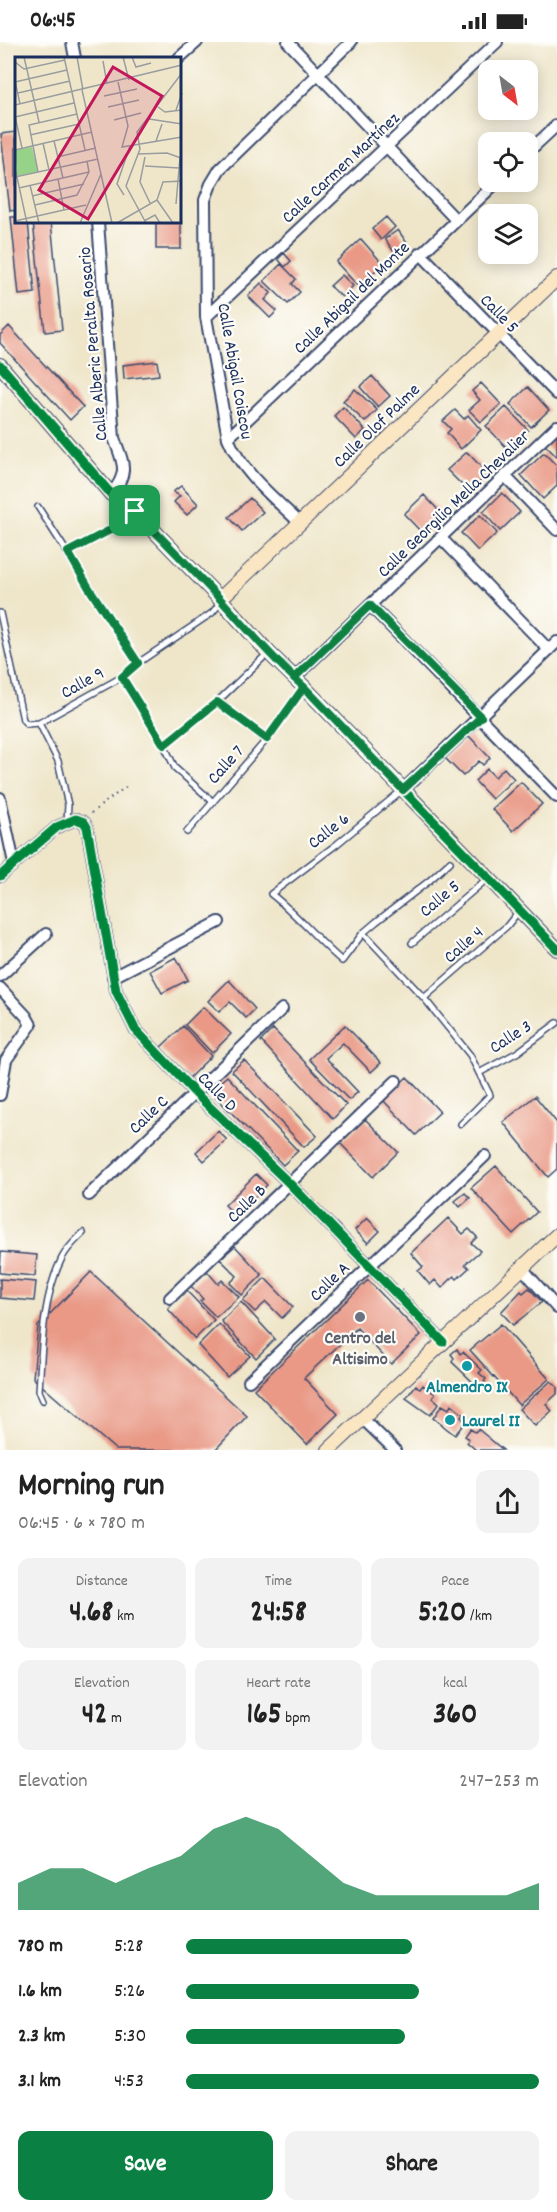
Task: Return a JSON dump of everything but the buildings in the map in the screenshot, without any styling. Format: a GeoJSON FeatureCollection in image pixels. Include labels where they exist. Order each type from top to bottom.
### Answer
{"type":"FeatureCollection","features":[{"type":"Feature","properties":{"kind":"street"},"geometry":{"type":"LineString","coordinates":[[72,42],[75,57]]}},
{"type":"Feature","properties":{"kind":"street"},"geometry":{"type":"LineString","coordinates":[[179,42],[180,57]]}},
{"type":"Feature","properties":{"kind":"street"},"geometry":{"type":"LineString","coordinates":[[180,57],[197,42]]}},
{"type":"Feature","properties":{"kind":"street"},"geometry":{"type":"LineString","coordinates":[[288,42],[456,220]]}},
{"type":"Feature","properties":{"kind":"street","name":"Calle Abigail Coiscou"},"geometry":{"type":"LineString","coordinates":[[300,523],[247,471],[228,438],[206,317],[205,200],[220,169],[351,42]]}},
{"type":"Feature","properties":{"kind":"street","name":"Calle Carmen Martínez"},"geometry":{"type":"LineString","coordinates":[[206,317],[497,42]]}},
{"type":"Feature","properties":{"kind":"street"},"geometry":{"type":"LineString","coordinates":[[538,143],[557,125]]}},
{"type":"Feature","properties":{"kind":"street","name":"Calle Abigail del Monte"},"geometry":{"type":"LineString","coordinates":[[228,438],[486,192]]}},
{"type":"Feature","properties":{"kind":"street","name":"Calle Alberic Peralta Rosario"},"geometry":{"type":"LineString","coordinates":[[98,224],[114,438],[122,458],[124,472],[121,483],[111,494]]}},
{"type":"Feature","properties":{"kind":"street","name":"Calle 5"},"geometry":{"type":"LineString","coordinates":[[420,253],[557,394]]}},
{"type":"Feature","properties":{"kind":"street","name":"Calle Olof Palme"},"geometry":{"type":"LineString","coordinates":[[220,599],[557,278]]}},
{"type":"Feature","properties":{"kind":"street"},"geometry":{"type":"LineString","coordinates":[[0,366],[111,494],[135,511],[269,653],[557,949]]}},
{"type":"Feature","properties":{"kind":"street","name":"Calle Georgilio Mella Chevalier"},"geometry":{"type":"LineString","coordinates":[[299,682],[370,605],[557,426]]}},
{"type":"Feature","properties":{"kind":"street"},"geometry":{"type":"LineString","coordinates":[[505,476],[557,530]]}},
{"type":"Feature","properties":{"kind":"street"},"geometry":{"type":"LineString","coordinates":[[403,790],[553,646],[441,538]]}},
{"type":"Feature","properties":{"kind":"street"},"geometry":{"type":"LineString","coordinates":[[370,605],[556,794]]}},
{"type":"Feature","properties":{"kind":"street"},"geometry":{"type":"LineString","coordinates":[[0,798],[14,863]]}},
{"type":"Feature","properties":{"kind":"street"},"geometry":{"type":"LineString","coordinates":[[0,876],[57,827],[67,821],[81,820]]}},
{"type":"Feature","properties":{"kind":"street","name":"Calle D"},"geometry":{"type":"LineString","coordinates":[[81,820],[87,827],[116,991],[135,1029],[194,1092],[290,1184],[443,1342]]}},
{"type":"Feature","properties":{"kind":"street"},"geometry":{"type":"LineString","coordinates":[[113,976],[219,922]]}},
{"type":"Feature","properties":{"kind":"street"},"geometry":{"type":"LineString","coordinates":[[0,975],[46,934]]}},
{"type":"Feature","properties":{"kind":"street"},"geometry":{"type":"LineString","coordinates":[[0,988],[26,1016],[31,1025],[8,1056],[0,1095]]}},
{"type":"Feature","properties":{"kind":"street","name":"Calle C"},"geometry":{"type":"LineString","coordinates":[[89,1195],[282,1009]]}},
{"type":"Feature","properties":{"kind":"street","name":"Calle B"},"geometry":{"type":"LineString","coordinates":[[170,1298],[396,1081]]}},
{"type":"Feature","properties":{"kind":"street","name":"Calle A"},"geometry":{"type":"LineString","coordinates":[[249,1381],[485,1156]]}},
{"type":"Feature","properties":{"kind":"street"},"geometry":{"type":"LineString","coordinates":[[329,1450],[557,1235]]}},
{"type":"Feature","properties":{"kind":"street"},"geometry":{"type":"LineString","coordinates":[[522,1268],[557,1308]]}},
{"type":"Feature","properties":{"kind":"street"},"geometry":{"type":"LineString","coordinates":[[363,1419],[395,1450]]}},
{"type":"Feature","properties":{"kind":"lane"},"geometry":{"type":"LineString","coordinates":[[38,507],[138,663]]}},
{"type":"Feature","properties":{"kind":"lane"},"geometry":{"type":"LineString","coordinates":[[68,552],[114,528],[135,511]]}},
{"type":"Feature","properties":{"kind":"lane","name":"Calle 9"},"geometry":{"type":"LineString","coordinates":[[39,723],[122,677],[138,663],[212,613],[220,599]]}},
{"type":"Feature","properties":{"kind":"lane"},"geometry":{"type":"LineString","coordinates":[[0,613],[23,720],[27,724],[39,723],[58,761],[67,799],[67,821]]}},
{"type":"Feature","properties":{"kind":"lane"},"geometry":{"type":"LineString","coordinates":[[212,801],[180,773],[164,745],[217,702],[269,653]]}},
{"type":"Feature","properties":{"kind":"lane","name":"Calle 7"},"geometry":{"type":"LineString","coordinates":[[187,832],[267,739],[299,682]]}},
{"type":"Feature","properties":{"kind":"lane"},"geometry":{"type":"LineString","coordinates":[[217,702],[267,739]]}},
{"type":"Feature","properties":{"kind":"lane","name":"Calle 6"},"geometry":{"type":"LineString","coordinates":[[363,933],[342,961],[271,893],[337,844],[403,790]]}},
{"type":"Feature","properties":{"kind":"lane"},"geometry":{"type":"LineString","coordinates":[[450,862],[363,933],[424,998],[470,1055],[479,1072],[489,1095],[460,1124]]}},
{"type":"Feature","properties":{"kind":"lane","name":"Calle 5"},"geometry":{"type":"LineString","coordinates":[[411,943],[488,878]]}},
{"type":"Feature","properties":{"kind":"lane","name":"Calle 4"},"geometry":{"type":"LineString","coordinates":[[424,998],[507,926],[520,911]]}},
{"type":"Feature","properties":{"kind":"lane","name":"Calle 3"},"geometry":{"type":"LineString","coordinates":[[479,1072],[518,1052],[557,1023]]}},
{"type":"Feature","properties":{"kind":"lane"},"geometry":{"type":"LineString","coordinates":[[43,1400],[39,1391],[43,1327],[52,1288],[62,1256],[83,1233]]}},
{"type":"Feature","properties":{"kind":"path"},"geometry":{"type":"LineString","coordinates":[[122,677],[164,745]]}},
{"type":"Feature","properties":{"kind":"path"},"geometry":{"type":"LineString","coordinates":[[81,820],[127,786]]}},
{"type":"Feature","properties":{"kind":"path"},"geometry":{"type":"LineString","coordinates":[[354,1331],[362,1340]]}},
{"type":"Feature","properties":{"kind":"cycle path"},"geometry":{"type":"LineString","coordinates":[[0,365],[111,494],[135,511],[269,653],[557,949]]}},
{"type":"Feature","properties":{"kind":"cycle path"},"geometry":{"type":"LineString","coordinates":[[0,876],[57,827],[76,819],[84,822],[87,827],[116,991],[135,1029],[194,1092],[290,1184],[443,1342]]}},
{"type":"Feature","properties":{"kind":"place","name":"Centro del Altisimo"},"geometry":{"type":"Point","coordinates":[360,1317]}},
{"type":"Feature","properties":{"kind":"place","name":"Almendro IX"},"geometry":{"type":"Point","coordinates":[467,1366]}},
{"type":"Feature","properties":{"kind":"place","name":"Laurel II"},"geometry":{"type":"Point","coordinates":[450,1420]}},
{"type":"Feature","properties":{"kind":"route"},"geometry":{"type":"LineString","coordinates":[[135,511],[114,528],[68,552],[138,663],[122,677],[164,745],[217,702],[267,739],[304,687],[294,678],[370,605],[481,717],[403,790],[304,687],[294,678],[269,653],[135,511]]}}]}
